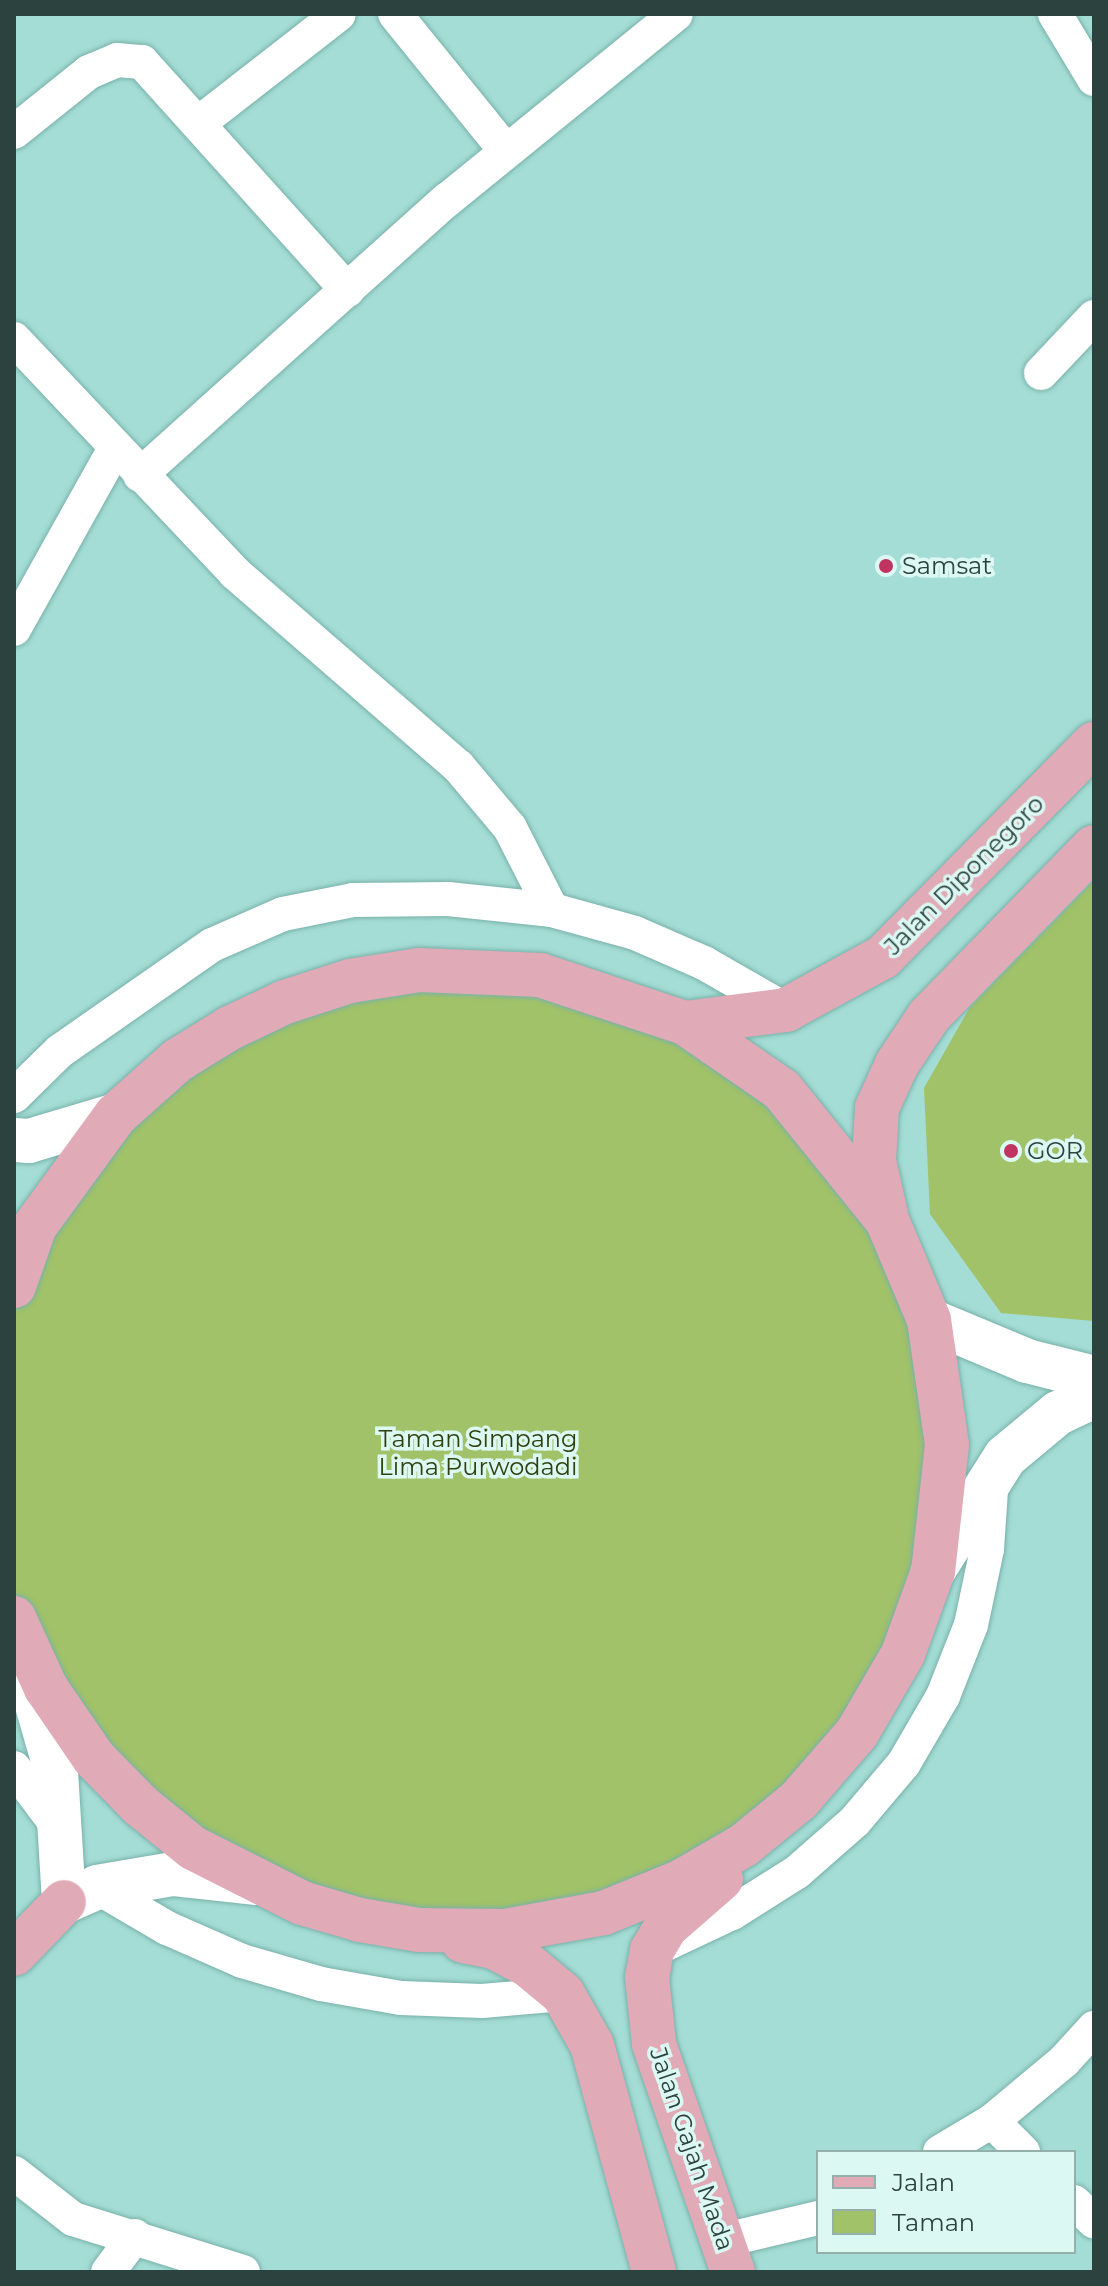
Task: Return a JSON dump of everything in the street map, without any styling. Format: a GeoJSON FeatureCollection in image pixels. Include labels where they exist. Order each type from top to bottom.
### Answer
{"type":"FeatureCollection","features":[{"type":"Feature","properties":{"kind":"main road","name":"Jalan Diponegoro"},"geometry":{"type":"LineString","coordinates":[[685,1023],[786,1010],[883,957],[1094,744]]}},
{"type":"Feature","properties":{"kind":"main road"},"geometry":{"type":"LineString","coordinates":[[652,1950],[666,1927],[799,1800],[865,1720],[903,1654],[933,1571],[947,1445],[929,1320],[887,1220],[874,1161],[877,1108],[897,1064],[929,1016],[1094,847]]}},
{"type":"Feature","properties":{"kind":"main road"},"geometry":{"type":"LineString","coordinates":[[14,1286],[35,1226],[116,1115],[178,1060],[230,1028],[285,1002],[419,970],[540,975],[685,1023],[782,1090],[887,1220]]}},
{"type":"Feature","properties":{"kind":"main road"},"geometry":{"type":"LineString","coordinates":[[14,1140],[29,1141],[116,1115]]}},
{"type":"Feature","properties":{"kind":"main road"},"geometry":{"type":"LineString","coordinates":[[929,1320],[1027,1361],[1094,1378]]}},
{"type":"Feature","properties":{"kind":"main road"},"geometry":{"type":"LineString","coordinates":[[933,1571],[969,1520],[992,1476],[1023,1439],[1094,1396]]}},
{"type":"Feature","properties":{"kind":"main road"},"geometry":{"type":"LineString","coordinates":[[14,1618],[46,1688],[94,1758],[141,1806],[193,1848],[302,1903]]}},
{"type":"Feature","properties":{"kind":"main road"},"geometry":{"type":"LineString","coordinates":[[14,1624],[56,1771],[57,1825],[80,1894]]}},
{"type":"Feature","properties":{"kind":"main road"},"geometry":{"type":"LineString","coordinates":[[360,1920],[419,1930],[504,1931],[604,1913],[682,1881],[744,1845],[799,1800]]}},
{"type":"Feature","properties":{"kind":"main road"},"geometry":{"type":"LineString","coordinates":[[14,1954],[80,1894],[172,1874],[206,1874],[252,1882],[302,1903],[360,1920],[494,1947],[528,1965],[563,1994],[592,2045],[644,2270]]}},
{"type":"Feature","properties":{"kind":"main road","name":"Jalan Gajah Mada"},"geometry":{"type":"LineString","coordinates":[[652,1950],[647,1977],[654,2044],[729,2256]]}},
{"type":"Feature","properties":{"kind":"street"},"geometry":{"type":"LineString","coordinates":[[199,123],[339,14]]}},
{"type":"Feature","properties":{"kind":"street"},"geometry":{"type":"LineString","coordinates":[[395,14],[506,151]]}},
{"type":"Feature","properties":{"kind":"street"},"geometry":{"type":"LineString","coordinates":[[140,475],[506,151],[676,14]]}},
{"type":"Feature","properties":{"kind":"street"},"geometry":{"type":"LineString","coordinates":[[1055,14],[1094,79]]}},
{"type":"Feature","properties":{"kind":"street"},"geometry":{"type":"LineString","coordinates":[[14,132],[89,72],[117,60],[151,68],[347,290]]}},
{"type":"Feature","properties":{"kind":"street"},"geometry":{"type":"LineString","coordinates":[[1041,373],[1094,317]]}},
{"type":"Feature","properties":{"kind":"street"},"geometry":{"type":"LineString","coordinates":[[14,339],[235,573],[458,766],[510,828],[552,910]]}},
{"type":"Feature","properties":{"kind":"street"},"geometry":{"type":"LineString","coordinates":[[14,629],[115,448]]}},
{"type":"Feature","properties":{"kind":"street"},"geometry":{"type":"LineString","coordinates":[[14,1096],[60,1051],[126,1002],[212,945],[283,914],[396,897],[552,910],[635,933],[704,963],[786,1010]]}},
{"type":"Feature","properties":{"kind":"street"},"geometry":{"type":"LineString","coordinates":[[652,1950],[732,1913],[797,1872],[855,1821],[904,1763],[943,1696],[971,1625],[987,1549],[992,1476]]}},
{"type":"Feature","properties":{"kind":"street"},"geometry":{"type":"LineString","coordinates":[[14,1768],[57,1825]]}},
{"type":"Feature","properties":{"kind":"street"},"geometry":{"type":"LineString","coordinates":[[80,1894],[242,1961],[321,1984],[401,1998],[482,2001],[563,1994]]}},
{"type":"Feature","properties":{"kind":"street"},"geometry":{"type":"LineString","coordinates":[[943,2150],[992,2121],[1064,2061],[1094,2028]]}},
{"type":"Feature","properties":{"kind":"street"},"geometry":{"type":"LineString","coordinates":[[992,2121],[1021,2150]]}},
{"type":"Feature","properties":{"kind":"street"},"geometry":{"type":"LineString","coordinates":[[14,2173],[73,2219],[243,2272]]}},
{"type":"Feature","properties":{"kind":"street"},"geometry":{"type":"LineString","coordinates":[[1076,2204],[1094,2221]]}},
{"type":"Feature","properties":{"kind":"street"},"geometry":{"type":"LineString","coordinates":[[729,2256],[816,2219]]}},
{"type":"Feature","properties":{"kind":"street"},"geometry":{"type":"LineString","coordinates":[[108,2272],[135,2236]]}},
{"type":"Feature","properties":{"kind":"green space","name":"GOR"},"geometry":{"type":"Polygon","coordinates":[[[1094,880],[1094,1321],[1001,1313],[930,1214],[924,1088],[970,1007],[1094,880]]]}},
{"type":"Feature","properties":{"kind":"green space","name":"Taman Simpang Lima Purwodadi"},"geometry":{"type":"Polygon","coordinates":[[[466,981],[512,984],[603,1002],[646,1017],[688,1037],[728,1061],[765,1089],[830,1154],[858,1191],[882,1231],[902,1273],[917,1316],[935,1407],[938,1453],[935,1499],[917,1590],[902,1633],[882,1675],[858,1715],[830,1752],[765,1817],[728,1845],[688,1869],[646,1889],[603,1904],[512,1922],[466,1925],[420,1922],[329,1904],[286,1889],[244,1869],[204,1845],[167,1817],[102,1752],[74,1715],[50,1675],[30,1633],[15,1590],[-1,1512],[-1,1394],[15,1316],[30,1273],[50,1231],[74,1191],[102,1154],[167,1089],[204,1061],[244,1037],[286,1017],[329,1002],[420,984],[466,981]]]}},
{"type":"Feature","properties":{"kind":"place","name":"Samsat"},"geometry":{"type":"Point","coordinates":[886,566]}},
{"type":"Feature","properties":{"kind":"place","name":"GOR"},"geometry":{"type":"Point","coordinates":[1011,1151]}}]}
